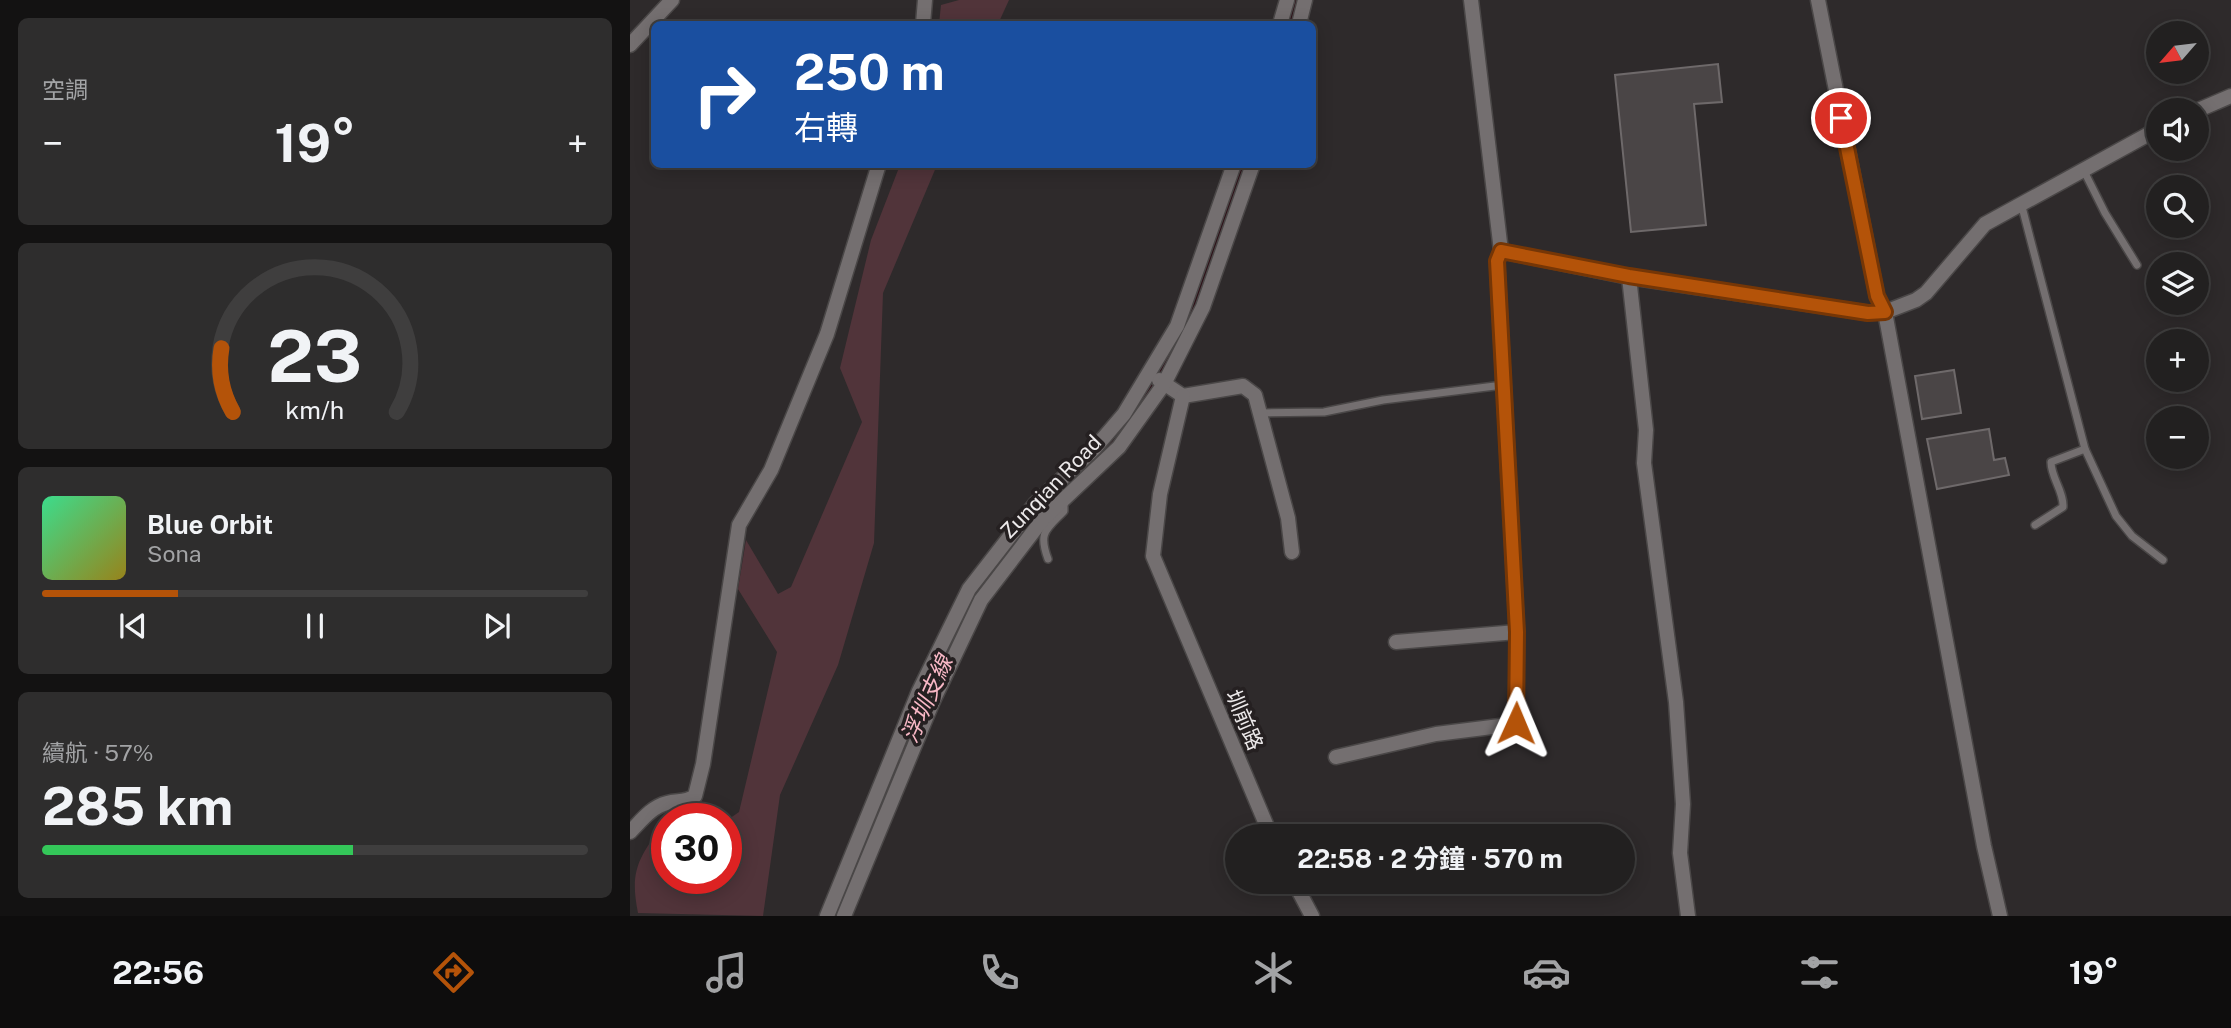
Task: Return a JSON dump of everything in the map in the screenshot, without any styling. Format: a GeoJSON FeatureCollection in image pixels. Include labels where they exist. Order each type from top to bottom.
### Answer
{"type":"FeatureCollection","features":[{"type":"Feature","properties":{"kind":"street"},"geometry":{"type":"LineString","coordinates":[[652,21],[672,0]]}},
{"type":"Feature","properties":{"kind":"street"},"geometry":{"type":"LineString","coordinates":[[923,21],[925,0]]}},
{"type":"Feature","properties":{"kind":"street"},"geometry":{"type":"LineString","coordinates":[[1281,21],[1287,0]]}},
{"type":"Feature","properties":{"kind":"street"},"geometry":{"type":"LineString","coordinates":[[1300,21],[1305,0]]}},
{"type":"Feature","properties":{"kind":"street"},"geometry":{"type":"LineString","coordinates":[[1336,757],[1436,734],[1516,723],[1517,632],[1497,261],[1501,251],[1471,0]]}},
{"type":"Feature","properties":{"kind":"street"},"geometry":{"type":"LineString","coordinates":[[1818,0],[1877,296],[1885,312],[1984,846],[2000,916]]}},
{"type":"Feature","properties":{"kind":"street"},"geometry":{"type":"LineString","coordinates":[[630,45],[651,22]]}},
{"type":"Feature","properties":{"kind":"street"},"geometry":{"type":"LineString","coordinates":[[2209,105],[2231,96]]}},
{"type":"Feature","properties":{"kind":"street"},"geometry":{"type":"LineString","coordinates":[[1501,251],[1629,276],[1868,313],[1885,312],[1926,293],[1976,233],[2021,202],[2146,135]]}},
{"type":"Feature","properties":{"kind":"street"},"geometry":{"type":"LineString","coordinates":[[630,832],[654,808],[687,801],[695,796],[710,723],[739,525],[771,470],[827,334],[878,168]]}},
{"type":"Feature","properties":{"kind":"street","name":"Zunqian Road"},"geometry":{"type":"LineString","coordinates":[[827,916],[919,691],[960,606],[989,560],[1053,485],[1110,432],[1150,372],[1177,326],[1189,298],[1233,168]]}},
{"type":"Feature","properties":{"kind":"street","name":"Zunqian Road"},"geometry":{"type":"LineString","coordinates":[[844,916],[933,701],[975,611],[1001,570],[1064,498],[1119,447],[1164,384],[1203,307],[1252,168]]}},
{"type":"Feature","properties":{"kind":"street"},"geometry":{"type":"LineString","coordinates":[[1629,276],[1646,430],[1644,463],[1676,702],[1683,804],[1680,853],[1688,916]]}},
{"type":"Feature","properties":{"kind":"street"},"geometry":{"type":"LineString","coordinates":[[1150,372],[1183,396],[1243,386],[1255,395],[1262,412],[1288,518],[1292,552]]}},
{"type":"Feature","properties":{"kind":"street","name":"圳前路"},"geometry":{"type":"LineString","coordinates":[[1183,396],[1160,494],[1153,556],[1172,594],[1178,620],[1266,824]]}},
{"type":"Feature","properties":{"kind":"street"},"geometry":{"type":"LineString","coordinates":[[1396,642],[1517,632]]}},
{"type":"Feature","properties":{"kind":"street"},"geometry":{"type":"LineString","coordinates":[[1300,894],[1312,916]]}},
{"type":"Feature","properties":{"kind":"lane"},"geometry":{"type":"LineString","coordinates":[[2083,168],[2105,213],[2137,265]]}},
{"type":"Feature","properties":{"kind":"lane"},"geometry":{"type":"LineString","coordinates":[[2021,202],[2085,449],[2116,516],[2132,536],[2163,560]]}},
{"type":"Feature","properties":{"kind":"lane"},"geometry":{"type":"LineString","coordinates":[[1262,412],[1324,412],[1383,400],[1504,384]]}},
{"type":"Feature","properties":{"kind":"lane"},"geometry":{"type":"LineString","coordinates":[[2035,525],[2063,507],[2063,498],[2051,471],[2051,462],[2085,449]]}},
{"type":"Feature","properties":{"kind":"lane"},"geometry":{"type":"LineString","coordinates":[[1048,559],[1042,542],[1044,532],[1064,511],[1064,498],[1053,485]]}},
{"type":"Feature","properties":{"kind":"shaded area"},"geometry":{"type":"Polygon","coordinates":[[[959,0],[1009,0],[999,21],[939,21],[941,5],[959,0]]]}},
{"type":"Feature","properties":{"kind":"shaded area"},"geometry":{"type":"Polygon","coordinates":[[[899,168],[936,168],[883,293],[874,543],[838,665],[780,795],[763,916],[638,913],[635,877],[641,858],[651,842],[651,894],[742,894],[741,803],[777,652],[738,589],[746,540],[778,594],[791,587],[862,422],[840,368],[871,240],[899,168]]]}},
{"type":"Feature","properties":{"kind":"building"},"geometry":{"type":"Polygon","coordinates":[[[1718,64],[1722,102],[1694,104],[1706,225],[1631,232],[1615,75],[1718,64]]]}},
{"type":"Feature","properties":{"kind":"building"},"geometry":{"type":"Polygon","coordinates":[[[1954,370],[1961,413],[1922,419],[1915,376],[1954,370]]]}},
{"type":"Feature","properties":{"kind":"building"},"geometry":{"type":"Polygon","coordinates":[[[1989,429],[1994,460],[2005,458],[2009,475],[1937,489],[1927,439],[1989,429]]]}},
{"type":"Feature","properties":{"kind":"waterway","name":"浮圳支線"},"geometry":{"type":"LineString","coordinates":[[1291,21],[1296,0]]}},
{"type":"Feature","properties":{"kind":"waterway","name":"浮圳支線"},"geometry":{"type":"LineString","coordinates":[[1192,314],[1243,168]]}},
{"type":"Feature","properties":{"kind":"waterway","name":"浮圳支線"},"geometry":{"type":"LineString","coordinates":[[1161,371],[1173,352]]}},
{"type":"Feature","properties":{"kind":"waterway","name":"浮圳支線"},"geometry":{"type":"LineString","coordinates":[[1136,412],[1153,384]]}},
{"type":"Feature","properties":{"kind":"waterway","name":"浮圳支線"},"geometry":{"type":"LineString","coordinates":[[1068,484],[1118,438]]}},
{"type":"Feature","properties":{"kind":"waterway","name":"浮圳支線"},"geometry":{"type":"LineString","coordinates":[[836,916],[927,694],[972,599],[987,576]]}},
{"type":"Feature","properties":{"kind":"route"},"geometry":{"type":"LineString","coordinates":[[1516,723],[1517,632],[1497,261],[1501,251],[1629,276],[1868,313],[1885,312],[1877,296],[1841,118]]}}]}
